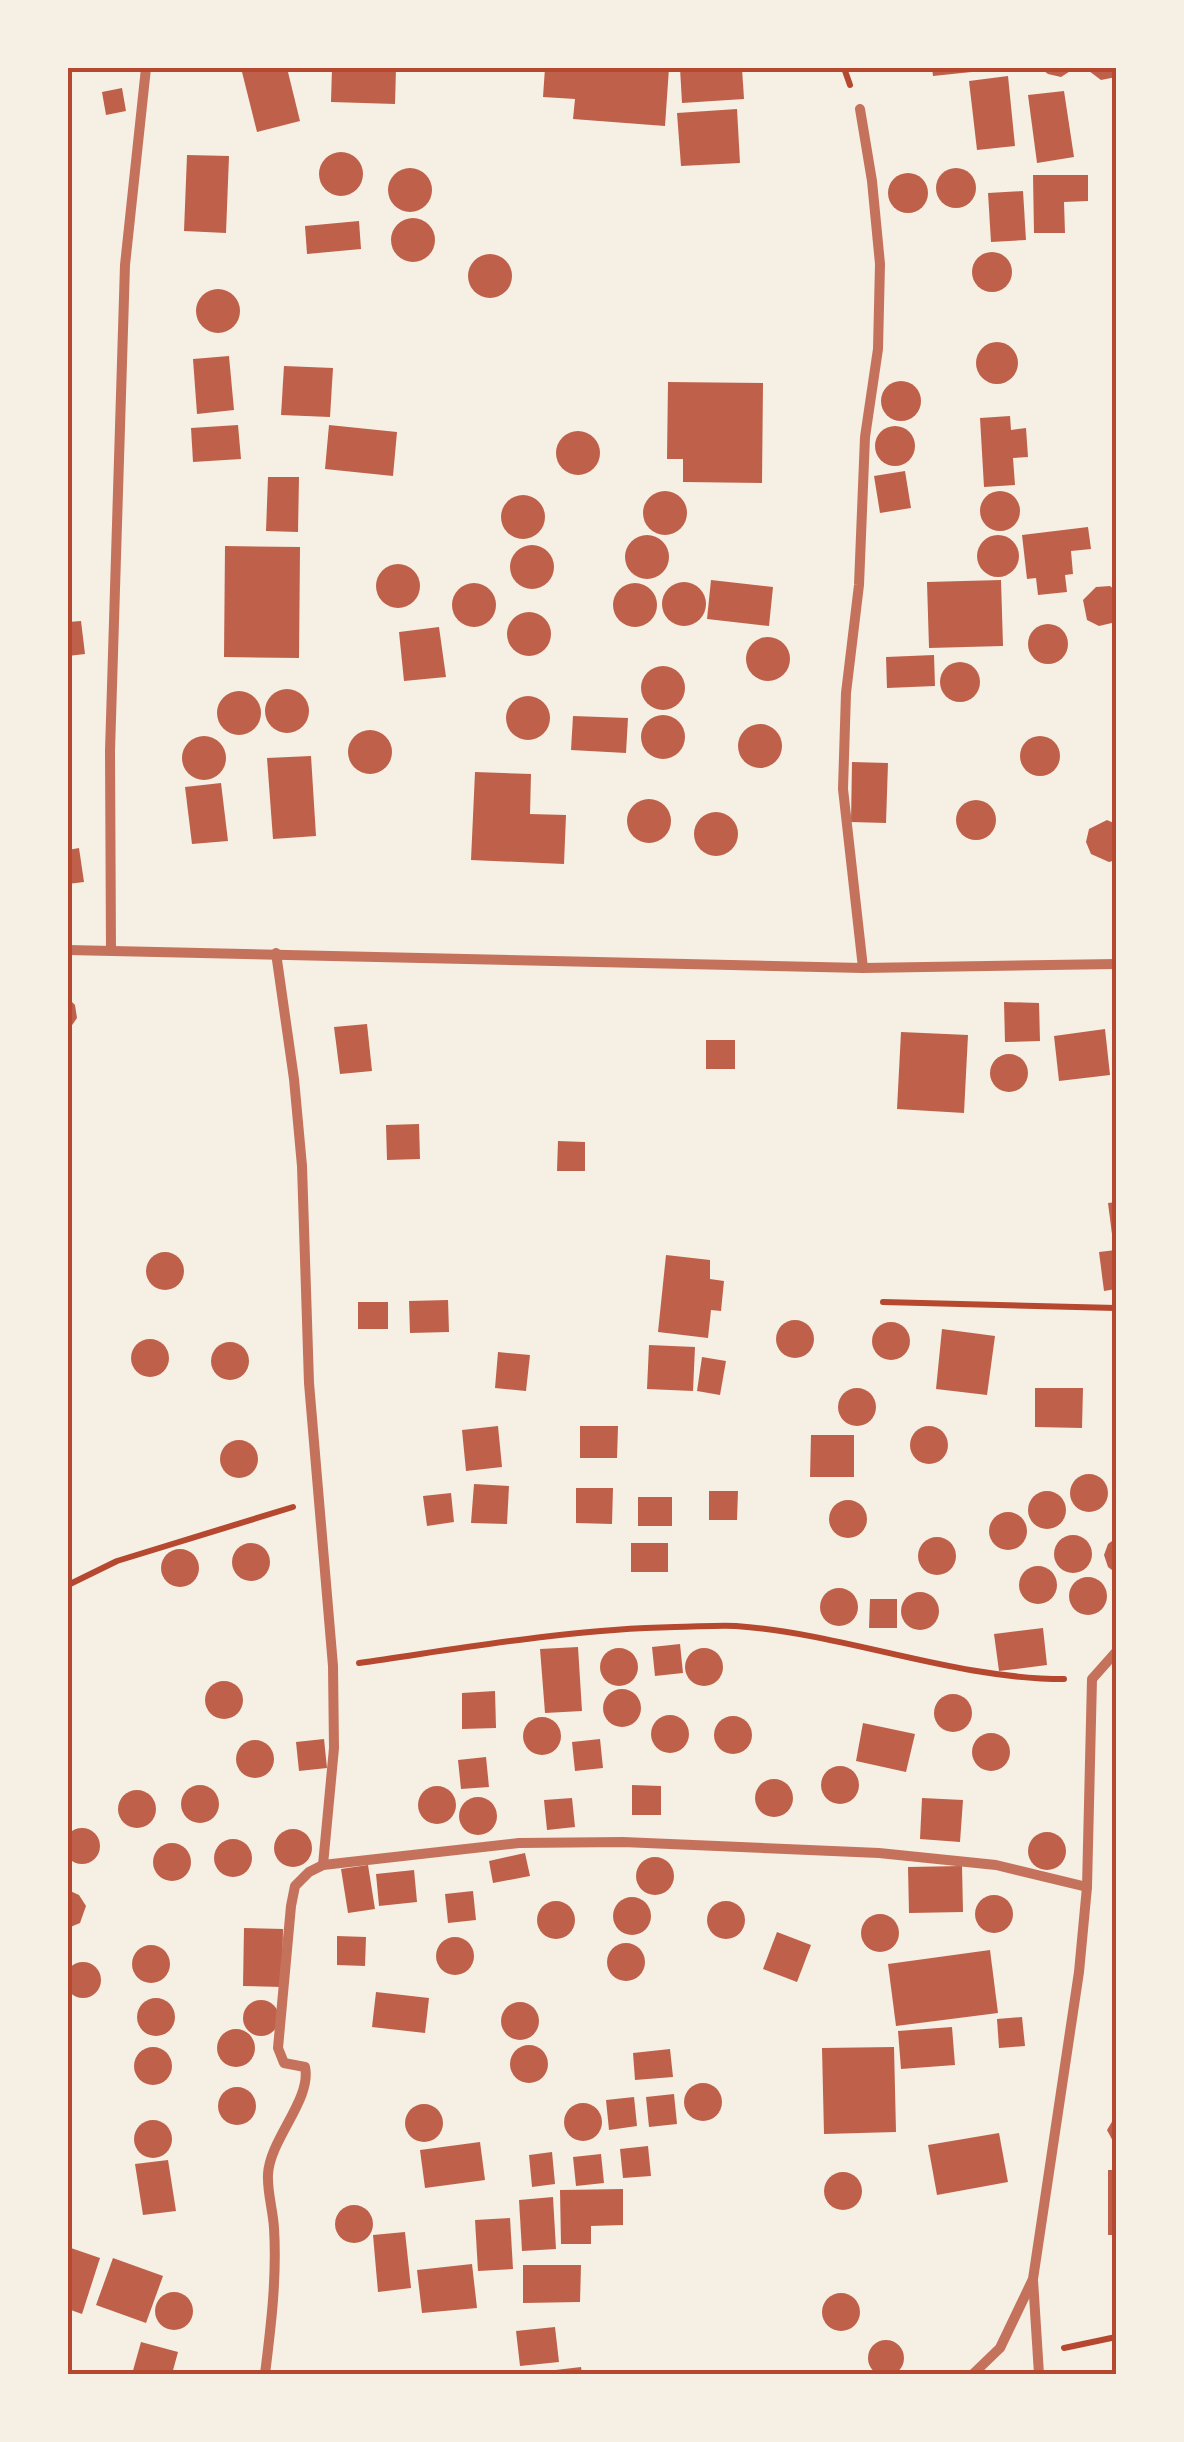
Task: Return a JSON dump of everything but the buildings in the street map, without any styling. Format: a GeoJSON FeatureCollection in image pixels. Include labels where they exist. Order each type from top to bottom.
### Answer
{"type":"FeatureCollection","features":[{"type":"Feature","properties":{"kind":"street"},"geometry":{"type":"LineString","coordinates":[[112,951],[111,732],[125,265],[146,68]]}},
{"type":"Feature","properties":{"kind":"street"},"geometry":{"type":"LineString","coordinates":[[860,109],[880,264],[878,349],[864,437],[859,585],[846,693],[843,789],[863,968]]}},
{"type":"Feature","properties":{"kind":"street"},"geometry":{"type":"LineString","coordinates":[[68,950],[863,968],[1116,964]]}},
{"type":"Feature","properties":{"kind":"street"},"geometry":{"type":"LineString","coordinates":[[276,953],[302,1166],[309,1382],[333,1666],[334,1748],[323,1865]]}},
{"type":"Feature","properties":{"kind":"street"},"geometry":{"type":"LineString","coordinates":[[1039,2374],[1033,2279],[1079,1972],[1087,1887],[1092,1679],[1116,1652]]}},
{"type":"Feature","properties":{"kind":"street"},"geometry":{"type":"LineString","coordinates":[[265,2374],[274,2282],[268,2174],[273,2153],[306,2082],[305,2067],[284,2063],[278,2048],[291,1906],[295,1886],[309,1872],[323,1865],[519,1843],[623,1842],[879,1853],[996,1865],[1087,1887]]}},
{"type":"Feature","properties":{"kind":"street"},"geometry":{"type":"LineString","coordinates":[[973,2374],[1000,2348],[1033,2279]]}},
{"type":"Feature","properties":{"kind":"path"},"geometry":{"type":"LineString","coordinates":[[883,1302],[1116,1308]]}},
{"type":"Feature","properties":{"kind":"path"},"geometry":{"type":"LineString","coordinates":[[68,1584],[117,1561],[318,1500]]}},
{"type":"Feature","properties":{"kind":"path"},"geometry":{"type":"LineString","coordinates":[[333,1666],[544,1636],[736,1626],[845,1642],[938,1665],[1034,1679],[1092,1679]]}},
{"type":"Feature","properties":{"kind":"path"},"geometry":{"type":"LineString","coordinates":[[1040,2354],[1116,2337]]}}]}
